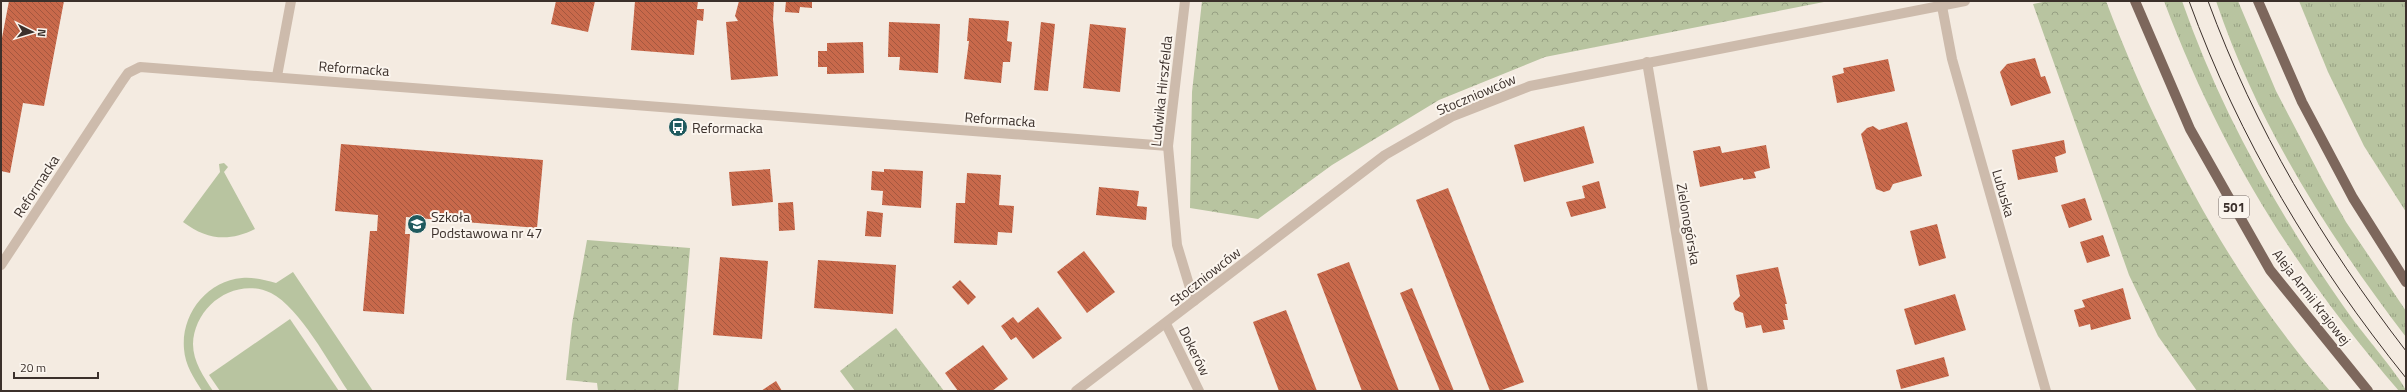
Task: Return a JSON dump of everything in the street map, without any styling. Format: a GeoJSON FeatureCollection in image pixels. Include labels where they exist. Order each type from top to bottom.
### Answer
{"type":"FeatureCollection","features":[{"type":"Feature","properties":{"kind":"main road","name":"Aleja Armii Krajowej"},"geometry":{"type":"LineString","coordinates":[[2135,1],[2190,129],[2270,270],[2368,391]]}},
{"type":"Feature","properties":{"kind":"main road"},"geometry":{"type":"LineString","coordinates":[[2258,1],[2302,102],[2353,198],[2406,282]]}},
{"type":"Feature","properties":{"kind":"street"},"geometry":{"type":"LineString","coordinates":[[277,76],[291,1]]}},
{"type":"Feature","properties":{"kind":"street","name":"Ludwika Hirszfelda"},"geometry":{"type":"LineString","coordinates":[[1185,1],[1168,146],[1177,245],[1194,302]]}},
{"type":"Feature","properties":{"kind":"street","name":"Stoczniowców"},"geometry":{"type":"LineString","coordinates":[[1076,391],[1166,324],[1385,155],[1453,116],[1530,86],[1942,4],[1965,1]]}},
{"type":"Feature","properties":{"kind":"street","name":"Lubuska"},"geometry":{"type":"LineString","coordinates":[[1942,4],[1952,59],[2046,391]]}},
{"type":"Feature","properties":{"kind":"street","name":"Zielonogórska"},"geometry":{"type":"LineString","coordinates":[[1647,62],[1703,391]]}},
{"type":"Feature","properties":{"kind":"street","name":"Reformacka"},"geometry":{"type":"LineString","coordinates":[[1,264],[128,74],[140,67],[277,76],[1168,146]]}},
{"type":"Feature","properties":{"kind":"street","name":"Dokerów"},"geometry":{"type":"LineString","coordinates":[[1166,324],[1199,391]]}},
{"type":"Feature","properties":{"kind":"green space"},"geometry":{"type":"Polygon","coordinates":[[[1202,1],[1829,1],[1545,57],[1439,100],[1332,165],[1258,219],[1190,208],[1192,92],[1202,1]]]}},
{"type":"Feature","properties":{"kind":"green space"},"geometry":{"type":"Polygon","coordinates":[[[2048,1],[2106,1],[2149,105],[2201,206],[2230,255],[2261,302],[2294,348],[2330,391],[2197,391],[2158,336],[2129,275],[2033,4],[2048,1]]]}},
{"type":"Feature","properties":{"kind":"green space"},"geometry":{"type":"Polygon","coordinates":[[[2164,1],[2182,1],[2216,86],[2256,167],[2279,207],[2328,284],[2354,321],[2399,378],[2406,391],[2399,391],[2326,300],[2264,207],[2236,159],[2210,108],[2186,56],[2164,1]]]}},
{"type":"Feature","properties":{"kind":"green space"},"geometry":{"type":"Polygon","coordinates":[[[2216,1],[2238,1],[2276,91],[2323,181],[2346,222],[2406,311],[2406,337],[2349,259],[2297,176],[2252,91],[2216,1]]]}},
{"type":"Feature","properties":{"kind":"green space"},"geometry":{"type":"Polygon","coordinates":[[[2299,1],[2406,1],[2406,212],[2364,146],[2328,72],[2299,1]]]}},
{"type":"Feature","properties":{"kind":"green space"},"geometry":{"type":"Polygon","coordinates":[[[224,163],[228,167],[224,172],[255,229],[236,236],[209,236],[183,222],[220,172],[219,164],[224,163]]]}},
{"type":"Feature","properties":{"kind":"green space"},"geometry":{"type":"Polygon","coordinates":[[[587,240],[690,248],[678,391],[598,391],[597,383],[566,380],[572,324],[587,240]]]}},
{"type":"Feature","properties":{"kind":"green space"},"geometry":{"type":"Polygon","coordinates":[[[293,272],[373,391],[348,391],[303,323],[282,300],[271,293],[257,289],[244,288],[219,298],[209,307],[195,330],[193,351],[200,369],[213,391],[202,391],[188,366],[184,349],[184,336],[187,324],[192,312],[199,302],[207,293],[218,285],[229,280],[251,278],[276,283],[293,272]]]}},
{"type":"Feature","properties":{"kind":"green space"},"geometry":{"type":"Polygon","coordinates":[[[290,319],[339,391],[220,391],[209,375],[290,319]]]}},
{"type":"Feature","properties":{"kind":"green space"},"geometry":{"type":"Polygon","coordinates":[[[896,328],[944,391],[855,391],[840,371],[896,328]]]}},
{"type":"Feature","properties":{"kind":"building"},"geometry":{"type":"Polygon","coordinates":[[[9,1],[64,1],[44,106],[23,103],[10,173],[1,171],[1,43],[9,1]]]}},
{"type":"Feature","properties":{"kind":"building"},"geometry":{"type":"Polygon","coordinates":[[[556,1],[595,1],[588,32],[551,24],[556,1]]]}},
{"type":"Feature","properties":{"kind":"building"},"geometry":{"type":"Polygon","coordinates":[[[635,1],[698,1],[697,9],[704,9],[703,21],[697,20],[694,55],[631,50],[635,1]]]}},
{"type":"Feature","properties":{"kind":"building"},"geometry":{"type":"Polygon","coordinates":[[[739,1],[774,1],[773,19],[778,76],[731,80],[726,22],[738,21],[735,16],[739,1]]]}},
{"type":"Feature","properties":{"kind":"building"},"geometry":{"type":"Polygon","coordinates":[[[786,1],[812,1],[812,8],[800,7],[799,13],[785,12],[786,1]]]}},
{"type":"Feature","properties":{"kind":"building"},"geometry":{"type":"Polygon","coordinates":[[[969,18],[1009,21],[1007,41],[1012,42],[1010,62],[1003,62],[1001,83],[964,79],[969,41],[967,41],[969,18]]]}},
{"type":"Feature","properties":{"kind":"building"},"geometry":{"type":"Polygon","coordinates":[[[889,22],[940,24],[938,73],[899,70],[900,57],[888,57],[889,22]]]}},
{"type":"Feature","properties":{"kind":"building"},"geometry":{"type":"Polygon","coordinates":[[[1041,22],[1055,24],[1048,91],[1034,90],[1041,22]]]}},
{"type":"Feature","properties":{"kind":"building"},"geometry":{"type":"Polygon","coordinates":[[[1090,24],[1126,28],[1120,92],[1083,88],[1090,24]]]}},
{"type":"Feature","properties":{"kind":"building"},"geometry":{"type":"Polygon","coordinates":[[[863,42],[864,73],[827,74],[827,67],[818,67],[818,51],[827,51],[827,43],[863,42]]]}},
{"type":"Feature","properties":{"kind":"building"},"geometry":{"type":"Polygon","coordinates":[[[2035,58],[2041,77],[2045,76],[2051,93],[2011,106],[2000,72],[2007,64],[2035,58]]]}},
{"type":"Feature","properties":{"kind":"building"},"geometry":{"type":"Polygon","coordinates":[[[1888,59],[1895,91],[1837,103],[1832,76],[1844,73],[1843,68],[1888,59]]]}},
{"type":"Feature","properties":{"kind":"building"},"geometry":{"type":"Polygon","coordinates":[[[1907,122],[1922,176],[1893,184],[1890,190],[1884,192],[1876,189],[1861,134],[1867,128],[1873,126],[1879,130],[1907,122]]]}},
{"type":"Feature","properties":{"kind":"building"},"geometry":{"type":"Polygon","coordinates":[[[1584,126],[1594,163],[1524,182],[1514,145],[1584,126]]]}},
{"type":"Feature","properties":{"kind":"building"},"geometry":{"type":"Polygon","coordinates":[[[2064,140],[2066,153],[2055,157],[2058,172],[2018,180],[2012,150],[2064,140]]]}},
{"type":"Feature","properties":{"kind":"building"},"geometry":{"type":"Polygon","coordinates":[[[341,144],[543,160],[537,228],[406,217],[405,234],[410,234],[404,314],[363,311],[370,231],[377,231],[378,215],[335,211],[341,144]]]}},
{"type":"Feature","properties":{"kind":"building"},"geometry":{"type":"Polygon","coordinates":[[[1766,145],[1770,168],[1754,172],[1756,178],[1743,180],[1743,178],[1700,187],[1693,151],[1720,146],[1722,153],[1766,145]]]}},
{"type":"Feature","properties":{"kind":"building"},"geometry":{"type":"Polygon","coordinates":[[[770,169],[773,202],[732,206],[729,172],[770,169]]]}},
{"type":"Feature","properties":{"kind":"building"},"geometry":{"type":"Polygon","coordinates":[[[884,169],[923,171],[921,208],[882,205],[883,191],[871,190],[872,171],[884,172],[884,169]]]}},
{"type":"Feature","properties":{"kind":"building"},"geometry":{"type":"Polygon","coordinates":[[[967,173],[1001,175],[999,205],[1014,206],[1012,233],[998,232],[997,245],[954,243],[956,203],[965,203],[967,173]]]}},
{"type":"Feature","properties":{"kind":"building"},"geometry":{"type":"Polygon","coordinates":[[[1599,181],[1606,208],[1571,217],[1566,202],[1585,198],[1582,186],[1599,181]]]}},
{"type":"Feature","properties":{"kind":"building"},"geometry":{"type":"Polygon","coordinates":[[[1099,187],[1139,191],[1137,206],[1147,207],[1146,220],[1096,215],[1099,187]]]}},
{"type":"Feature","properties":{"kind":"building"},"geometry":{"type":"Polygon","coordinates":[[[1448,188],[1524,382],[1499,391],[1490,391],[1416,200],[1448,188]]]}},
{"type":"Feature","properties":{"kind":"building"},"geometry":{"type":"Polygon","coordinates":[[[2085,198],[2092,220],[2069,228],[2061,205],[2085,198]]]}},
{"type":"Feature","properties":{"kind":"building"},"geometry":{"type":"Polygon","coordinates":[[[793,202],[795,230],[779,231],[778,203],[793,202]]]}},
{"type":"Feature","properties":{"kind":"building"},"geometry":{"type":"Polygon","coordinates":[[[867,211],[883,213],[881,237],[865,236],[867,211]]]}},
{"type":"Feature","properties":{"kind":"building"},"geometry":{"type":"Polygon","coordinates":[[[1937,224],[1946,258],[1919,266],[1910,231],[1937,224]]]}},
{"type":"Feature","properties":{"kind":"building"},"geometry":{"type":"Polygon","coordinates":[[[2103,235],[2110,256],[2087,263],[2080,242],[2103,235]]]}},
{"type":"Feature","properties":{"kind":"building"},"geometry":{"type":"Polygon","coordinates":[[[1084,251],[1115,292],[1087,313],[1057,272],[1084,251]]]}},
{"type":"Feature","properties":{"kind":"building"},"geometry":{"type":"Polygon","coordinates":[[[720,257],[768,261],[762,339],[713,335],[720,257]]]}},
{"type":"Feature","properties":{"kind":"building"},"geometry":{"type":"Polygon","coordinates":[[[818,260],[896,265],[893,314],[814,308],[818,260]]]}},
{"type":"Feature","properties":{"kind":"building"},"geometry":{"type":"Polygon","coordinates":[[[1349,262],[1399,391],[1362,391],[1317,274],[1349,262]]]}},
{"type":"Feature","properties":{"kind":"building"},"geometry":{"type":"Polygon","coordinates":[[[1778,267],[1787,304],[1785,304],[1788,320],[1783,320],[1785,329],[1763,333],[1761,325],[1746,328],[1743,313],[1735,310],[1733,303],[1740,296],[1736,275],[1778,267]]]}},
{"type":"Feature","properties":{"kind":"building"},"geometry":{"type":"Polygon","coordinates":[[[960,280],[976,297],[968,305],[952,287],[960,280]]]}},
{"type":"Feature","properties":{"kind":"building"},"geometry":{"type":"Polygon","coordinates":[[[1412,288],[1454,391],[1440,391],[1400,293],[1412,288]]]}},
{"type":"Feature","properties":{"kind":"building"},"geometry":{"type":"Polygon","coordinates":[[[2123,288],[2131,319],[2091,330],[2090,324],[2079,327],[2074,310],[2085,307],[2082,300],[2123,288]]]}},
{"type":"Feature","properties":{"kind":"building"},"geometry":{"type":"Polygon","coordinates":[[[1955,294],[1966,330],[1915,345],[1904,309],[1955,294]]]}},
{"type":"Feature","properties":{"kind":"building"},"geometry":{"type":"Polygon","coordinates":[[[1038,307],[1062,338],[1033,359],[1016,337],[1011,340],[1001,326],[1013,317],[1018,323],[1038,307]]]}},
{"type":"Feature","properties":{"kind":"building"},"geometry":{"type":"Polygon","coordinates":[[[1286,310],[1317,391],[1279,391],[1253,322],[1286,310]]]}},
{"type":"Feature","properties":{"kind":"building"},"geometry":{"type":"Polygon","coordinates":[[[983,345],[1008,379],[992,391],[958,391],[945,373],[983,345]]]}},
{"type":"Feature","properties":{"kind":"building"},"geometry":{"type":"Polygon","coordinates":[[[1944,357],[1949,376],[1901,389],[1896,370],[1944,357]]]}},
{"type":"Feature","properties":{"kind":"building"},"geometry":{"type":"Polygon","coordinates":[[[776,381],[782,391],[761,391],[776,381]]]}},
{"type":"Feature","properties":{"kind":"tram line"},"geometry":{"type":"LineString","coordinates":[[2189,1],[2231,102],[2255,151],[2282,198],[2310,245],[2340,290],[2372,335],[2406,378]]}},
{"type":"Feature","properties":{"kind":"tram line"},"geometry":{"type":"LineString","coordinates":[[2208,1],[2247,94],[2269,140],[2319,227],[2347,269],[2406,351]]}},
{"type":"Feature","properties":{"kind":"place","name":"Reformacka"},"geometry":{"type":"Point","coordinates":[678,127]}},
{"type":"Feature","properties":{"kind":"place","name":"Szkoła Podstawowa nr 47"},"geometry":{"type":"Point","coordinates":[417,224]}}]}
